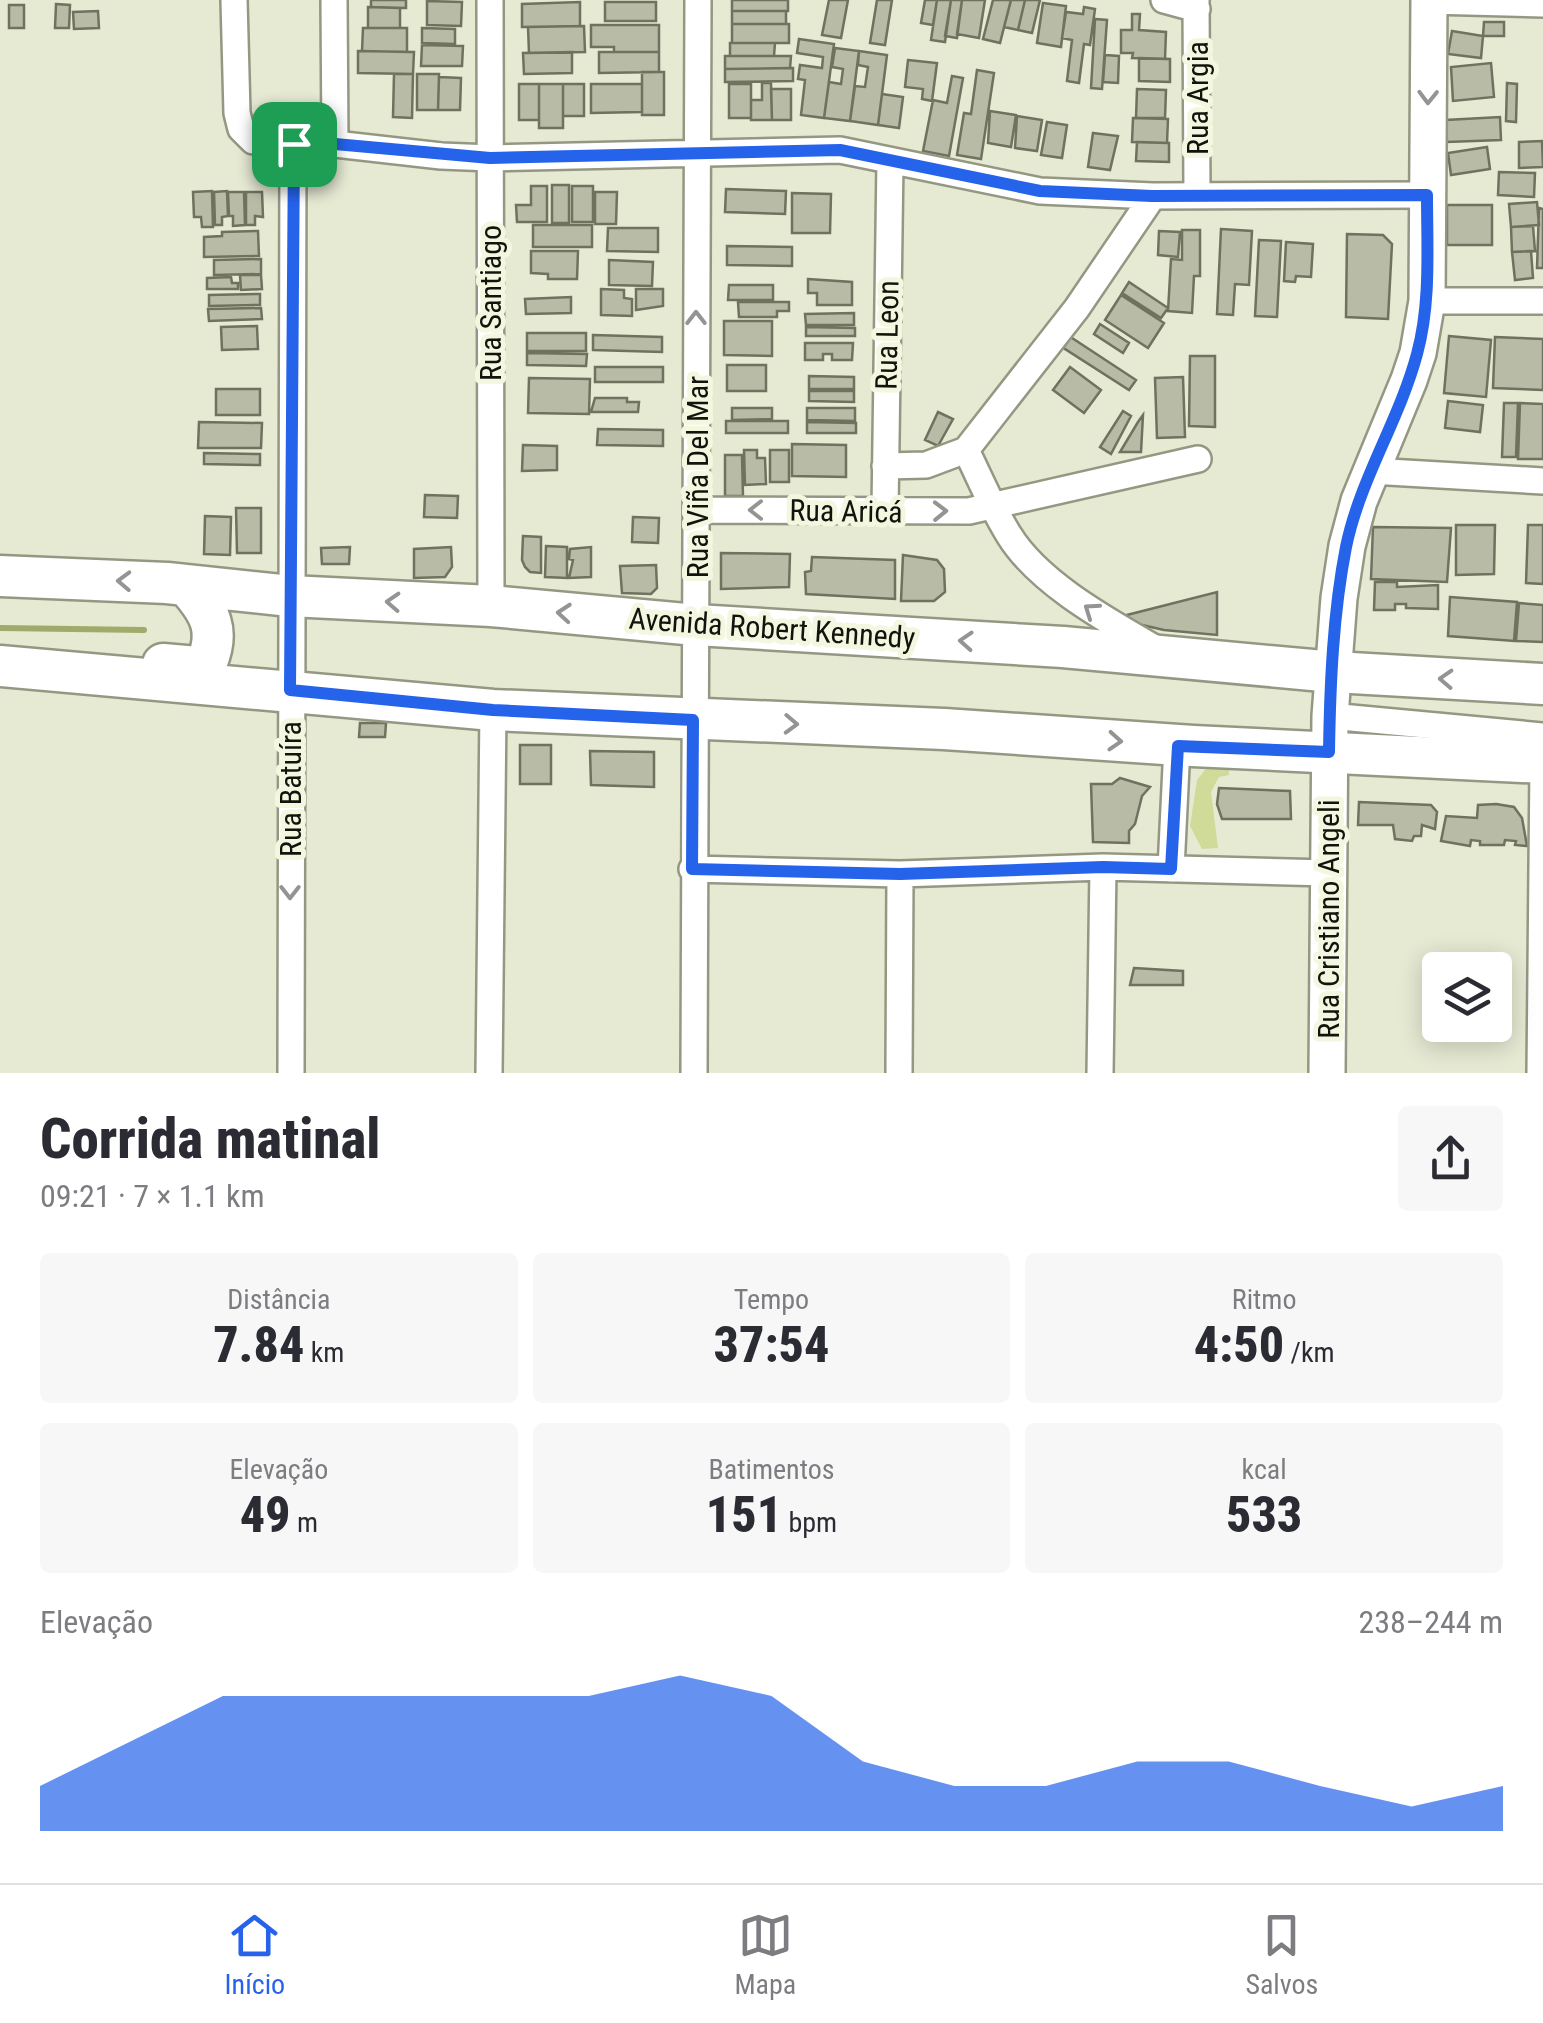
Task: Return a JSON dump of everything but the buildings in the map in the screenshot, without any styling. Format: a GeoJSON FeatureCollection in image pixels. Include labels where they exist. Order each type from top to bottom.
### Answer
{"type":"FeatureCollection","features":[{"type":"Feature","properties":{"kind":"main road","name":"Avenida Robert Kennedy"},"geometry":{"type":"LineString","coordinates":[[0,576],[167,583],[290,596],[491,606],[696,625],[1063,647],[1175,660],[1543,684]]}},
{"type":"Feature","properties":{"kind":"main road"},"geometry":{"type":"LineString","coordinates":[[6,666],[52,655],[197,666],[207,662],[215,635],[213,623],[188,587]]}},
{"type":"Feature","properties":{"kind":"main road"},"geometry":{"type":"LineString","coordinates":[[6,666],[493,710],[944,729],[1178,746],[1329,734],[1543,763]]}},
{"type":"Feature","properties":{"kind":"street"},"geometry":{"type":"LineString","coordinates":[[234,0],[237,112],[241,129],[253,141],[490,158],[840,150],[1040,191],[1152,196],[1427,195]]}},
{"type":"Feature","properties":{"kind":"street"},"geometry":{"type":"LineString","coordinates":[[334,0],[335,144]]}},
{"type":"Feature","properties":{"kind":"street","name":"Rua Santiago"},"geometry":{"type":"LineString","coordinates":[[490,0],[491,606]]}},
{"type":"Feature","properties":{"kind":"street","name":"Rua Viña Del Mar"},"geometry":{"type":"LineString","coordinates":[[694,1073],[698,0]]}},
{"type":"Feature","properties":{"kind":"street"},"geometry":{"type":"LineString","coordinates":[[1164,0],[1196,4]]}},
{"type":"Feature","properties":{"kind":"street"},"geometry":{"type":"LineString","coordinates":[[1429,1],[1543,4]]}},
{"type":"Feature","properties":{"kind":"street","name":"Rua Cristiano Angeli"},"geometry":{"type":"LineString","coordinates":[[1327,1073],[1329,734],[1334,672],[1346,546],[1413,367],[1427,301],[1429,1]]}},
{"type":"Feature","properties":{"kind":"street","name":"Rua Argia"},"geometry":{"type":"LineString","coordinates":[[1196,4],[1197,196]]}},
{"type":"Feature","properties":{"kind":"street","name":"Rua Batuíra"},"geometry":{"type":"LineString","coordinates":[[291,1073],[294,144]]}},
{"type":"Feature","properties":{"kind":"street","name":"Rua Leon"},"geometry":{"type":"LineString","coordinates":[[885,510],[890,161]]}},
{"type":"Feature","properties":{"kind":"street"},"geometry":{"type":"LineString","coordinates":[[1152,196],[1078,308],[966,450],[1010,538],[1095,614],[1175,660]]}},
{"type":"Feature","properties":{"kind":"street"},"geometry":{"type":"LineString","coordinates":[[1427,301],[1543,302]]}},
{"type":"Feature","properties":{"kind":"street","name":"Rua Aricá"},"geometry":{"type":"LineString","coordinates":[[885,466],[926,465],[966,450]]}},
{"type":"Feature","properties":{"kind":"street","name":"Rua Aricá"},"geometry":{"type":"LineString","coordinates":[[697,510],[958,511],[1198,459]]}},
{"type":"Feature","properties":{"kind":"street"},"geometry":{"type":"LineString","coordinates":[[1371,471],[1543,480]]}},
{"type":"Feature","properties":{"kind":"street"},"geometry":{"type":"LineString","coordinates":[[489,1073],[493,710]]}},
{"type":"Feature","properties":{"kind":"street"},"geometry":{"type":"LineString","coordinates":[[1329,734],[1543,736]]}},
{"type":"Feature","properties":{"kind":"street"},"geometry":{"type":"LineString","coordinates":[[1171,869],[1178,746]]}},
{"type":"Feature","properties":{"kind":"street"},"geometry":{"type":"LineString","coordinates":[[1540,1073],[1543,763]]}},
{"type":"Feature","properties":{"kind":"street"},"geometry":{"type":"LineString","coordinates":[[692,869],[900,874],[1103,867],[1328,872]]}},
{"type":"Feature","properties":{"kind":"street"},"geometry":{"type":"LineString","coordinates":[[1100,1073],[1103,867]]}},
{"type":"Feature","properties":{"kind":"street"},"geometry":{"type":"LineString","coordinates":[[900,874],[900,1073]]}},
{"type":"Feature","properties":{"kind":"green space"},"geometry":{"type":"Polygon","coordinates":[[[1228,761],[1229,775],[1219,777],[1211,792],[1218,848],[1202,849],[1190,826],[1197,780],[1208,766],[1228,761]]]}},
{"type":"Feature","properties":{"kind":"waterway"},"geometry":{"type":"LineString","coordinates":[[0,628],[144,630]]}},
{"type":"Feature","properties":{"kind":"route"},"geometry":{"type":"LineString","coordinates":[[294,144],[490,158],[840,150],[1040,191],[1152,196],[1427,195],[1427,301],[1418,353],[1395,418],[1358,501],[1346,546],[1329,752],[1178,746],[1171,869],[1103,867],[900,874],[692,869],[693,720],[493,710],[290,690],[294,144]]}}]}
